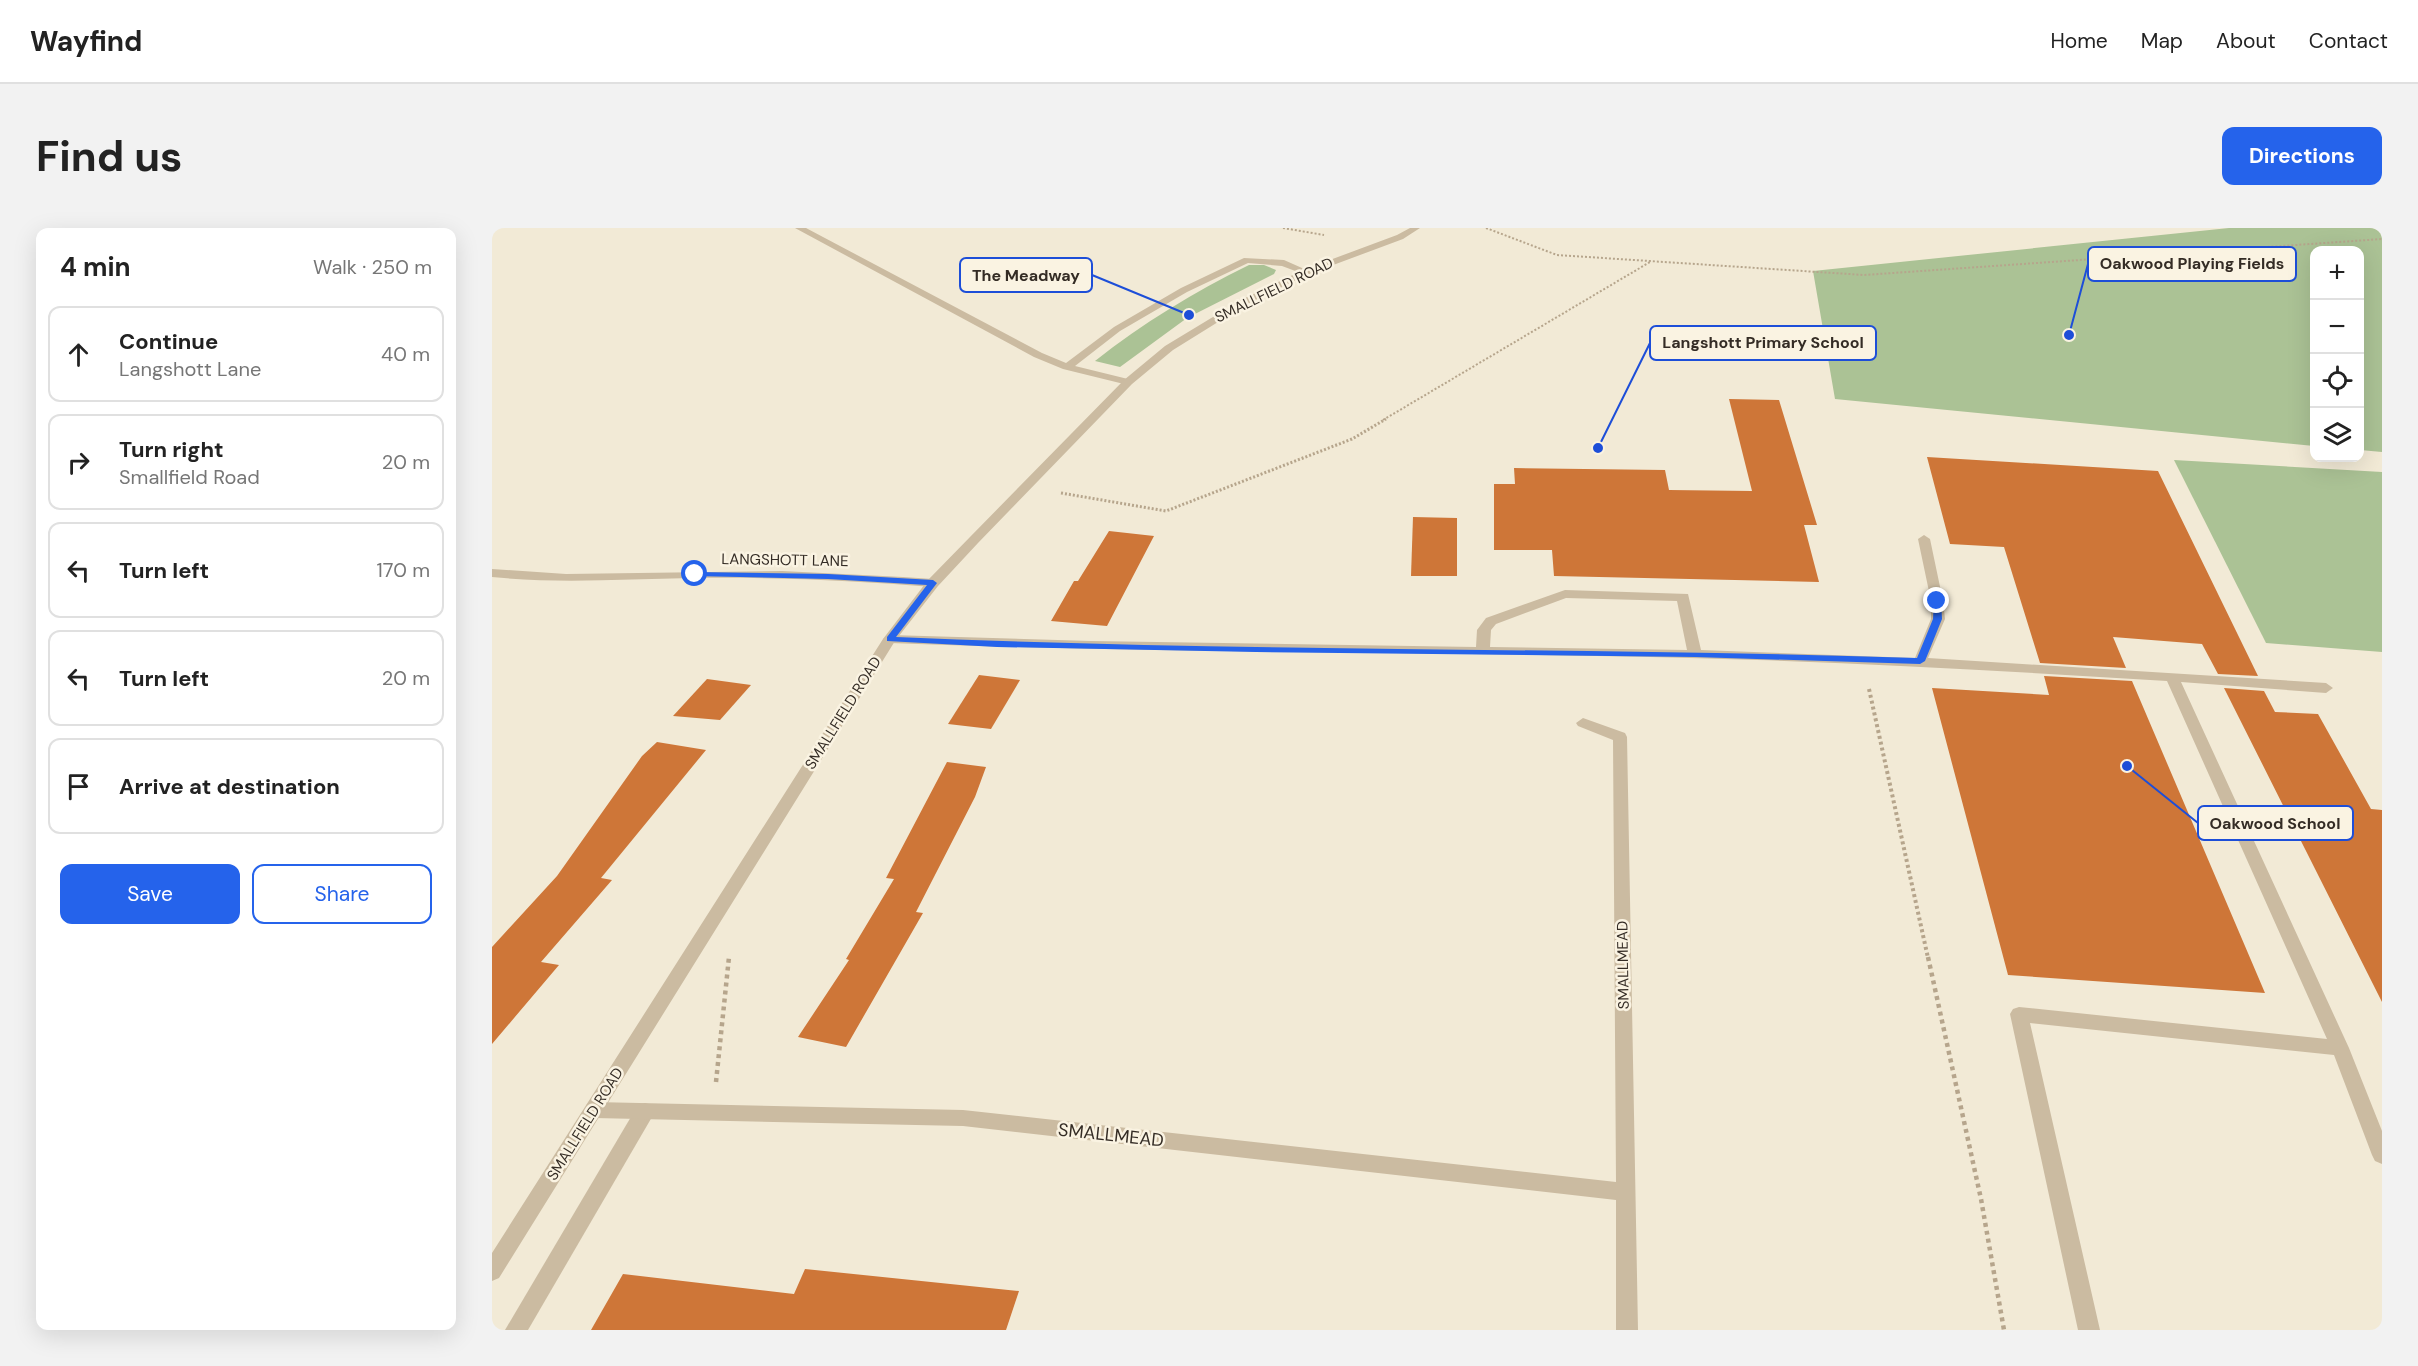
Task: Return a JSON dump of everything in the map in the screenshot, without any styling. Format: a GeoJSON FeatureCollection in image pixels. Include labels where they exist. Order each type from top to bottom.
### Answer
{"type":"FeatureCollection","features":[{"type":"Feature","properties":{"kind":"street"},"geometry":{"type":"LineString","coordinates":[[800,228],[1038,355],[1067,367],[1128,382]]}},
{"type":"Feature","properties":{"kind":"street","name":"SMALLFIELD ROAD"},"geometry":{"type":"LineString","coordinates":[[492,1271],[890,639],[933,583],[1128,382],[1169,348],[1244,302],[1306,272],[1400,237],[1416,228]]}},
{"type":"Feature","properties":{"kind":"street"},"geometry":{"type":"LineString","coordinates":[[1067,367],[1117,329],[1184,290],[1247,260],[1284,263],[1306,272]]}},
{"type":"Feature","properties":{"kind":"street"},"geometry":{"type":"LineString","coordinates":[[1920,661],[1938,619],[1937,601],[1924,539]]}},
{"type":"Feature","properties":{"kind":"street","name":"LANGSHOTT LANE"},"geometry":{"type":"LineString","coordinates":[[492,573],[511,576],[570,577],[695,574],[828,576],[933,583]]}},
{"type":"Feature","properties":{"kind":"street"},"geometry":{"type":"LineString","coordinates":[[1483,652],[1484,630],[1491,621],[1565,594],[1683,597],[1695,654]]}},
{"type":"Feature","properties":{"kind":"street"},"geometry":{"type":"LineString","coordinates":[[890,639],[997,644],[1695,654],[1863,659],[2326,688]]}},
{"type":"Feature","properties":{"kind":"street"},"geometry":{"type":"LineString","coordinates":[[2172,677],[2340,1048],[2382,1155]]}},
{"type":"Feature","properties":{"kind":"street","name":"SMALLMEAD"},"geometry":{"type":"LineString","coordinates":[[1583,723],[1620,737],[1627,1330]]}},
{"type":"Feature","properties":{"kind":"street"},"geometry":{"type":"LineString","coordinates":[[2088,1330],[2019,1014],[2340,1048]]}},
{"type":"Feature","properties":{"kind":"street","name":"SMALLMEAD"},"geometry":{"type":"LineString","coordinates":[[594,1110],[963,1118],[1626,1192]]}},
{"type":"Feature","properties":{"kind":"street"},"geometry":{"type":"LineString","coordinates":[[516,1330],[645,1112]]}},
{"type":"Feature","properties":{"kind":"path"},"geometry":{"type":"LineString","coordinates":[[1486,228],[1557,255],[1864,274],[2382,239]]}},
{"type":"Feature","properties":{"kind":"path"},"geometry":{"type":"LineString","coordinates":[[1025,487],[1166,511],[1352,439],[1651,261]]}},
{"type":"Feature","properties":{"kind":"path"},"geometry":{"type":"LineString","coordinates":[[1863,659],[1981,1199],[2004,1330]]}},
{"type":"Feature","properties":{"kind":"green space"},"geometry":{"type":"Polygon","coordinates":[[[2229,228],[2382,228],[2382,452],[2364,450],[2364,246],[2310,246],[2310,446],[1835,399],[1813,271],[2229,228]]]}},
{"type":"Feature","properties":{"kind":"green space"},"geometry":{"type":"Polygon","coordinates":[[[1249,265],[1264,265],[1276,270],[1274,274],[1187,318],[1120,367],[1095,361],[1169,309],[1249,265]]]}},
{"type":"Feature","properties":{"kind":"green space"},"geometry":{"type":"Polygon","coordinates":[[[2174,460],[2382,472],[2382,652],[2266,643],[2174,460]]]}},
{"type":"Feature","properties":{"kind":"building"},"geometry":{"type":"Polygon","coordinates":[[[1729,399],[1779,400],[1817,525],[1804,525],[1819,582],[1554,576],[1552,550],[1494,550],[1494,484],[1515,484],[1514,468],[1665,470],[1669,490],[1752,491],[1729,399]]]}},
{"type":"Feature","properties":{"kind":"building"},"geometry":{"type":"Polygon","coordinates":[[[1927,457],[2158,471],[2258,676],[2218,674],[2202,644],[2113,637],[2126,668],[2040,663],[2004,547],[1950,544],[1927,457]]]}},
{"type":"Feature","properties":{"kind":"building"},"geometry":{"type":"Polygon","coordinates":[[[1413,517],[1457,518],[1457,576],[1411,576],[1413,517]]]}},
{"type":"Feature","properties":{"kind":"building"},"geometry":{"type":"Polygon","coordinates":[[[1109,531],[1154,536],[1107,626],[1051,621],[1074,581],[1078,581],[1109,531]]]}},
{"type":"Feature","properties":{"kind":"building"},"geometry":{"type":"Polygon","coordinates":[[[979,675],[1020,680],[991,729],[948,724],[979,675]]]}},
{"type":"Feature","properties":{"kind":"building"},"geometry":{"type":"Polygon","coordinates":[[[2044,676],[2132,681],[2265,993],[2008,975],[1932,688],[2049,695],[2044,676]]]}},
{"type":"Feature","properties":{"kind":"building"},"geometry":{"type":"Polygon","coordinates":[[[707,679],[751,685],[720,720],[673,716],[707,679]]]}},
{"type":"Feature","properties":{"kind":"building"},"geometry":{"type":"Polygon","coordinates":[[[2224,688],[2264,691],[2275,712],[2318,714],[2371,809],[2382,810],[2382,1002],[2224,688]]]}},
{"type":"Feature","properties":{"kind":"building"},"geometry":{"type":"Polygon","coordinates":[[[657,742],[706,750],[601,878],[612,880],[541,962],[559,965],[492,1044],[492,947],[557,876],[642,756],[657,742]]]}},
{"type":"Feature","properties":{"kind":"building"},"geometry":{"type":"Polygon","coordinates":[[[947,762],[986,767],[975,797],[916,912],[923,913],[846,1047],[798,1037],[849,960],[846,959],[894,879],[886,878],[947,762]]]}},
{"type":"Feature","properties":{"kind":"building"},"geometry":{"type":"Polygon","coordinates":[[[805,1269],[1019,1291],[1006,1330],[591,1330],[623,1274],[794,1294],[805,1269]]]}},
{"type":"Feature","properties":{"kind":"place","name":"The Meadway"},"geometry":{"type":"Point","coordinates":[1189,315]}},
{"type":"Feature","properties":{"kind":"place","name":"Oakwood Playing Fields"},"geometry":{"type":"Point","coordinates":[2069,335]}},
{"type":"Feature","properties":{"kind":"place","name":"Langshott Primary School"},"geometry":{"type":"Point","coordinates":[1598,448]}},
{"type":"Feature","properties":{"kind":"place","name":"Oakwood School"},"geometry":{"type":"Point","coordinates":[2127,766]}},
{"type":"Feature","properties":{"kind":"route"},"geometry":{"type":"LineString","coordinates":[[695,574],[828,576],[933,583],[890,639],[1256,650],[1695,654],[1920,661],[1938,619],[1937,601]]}}]}
